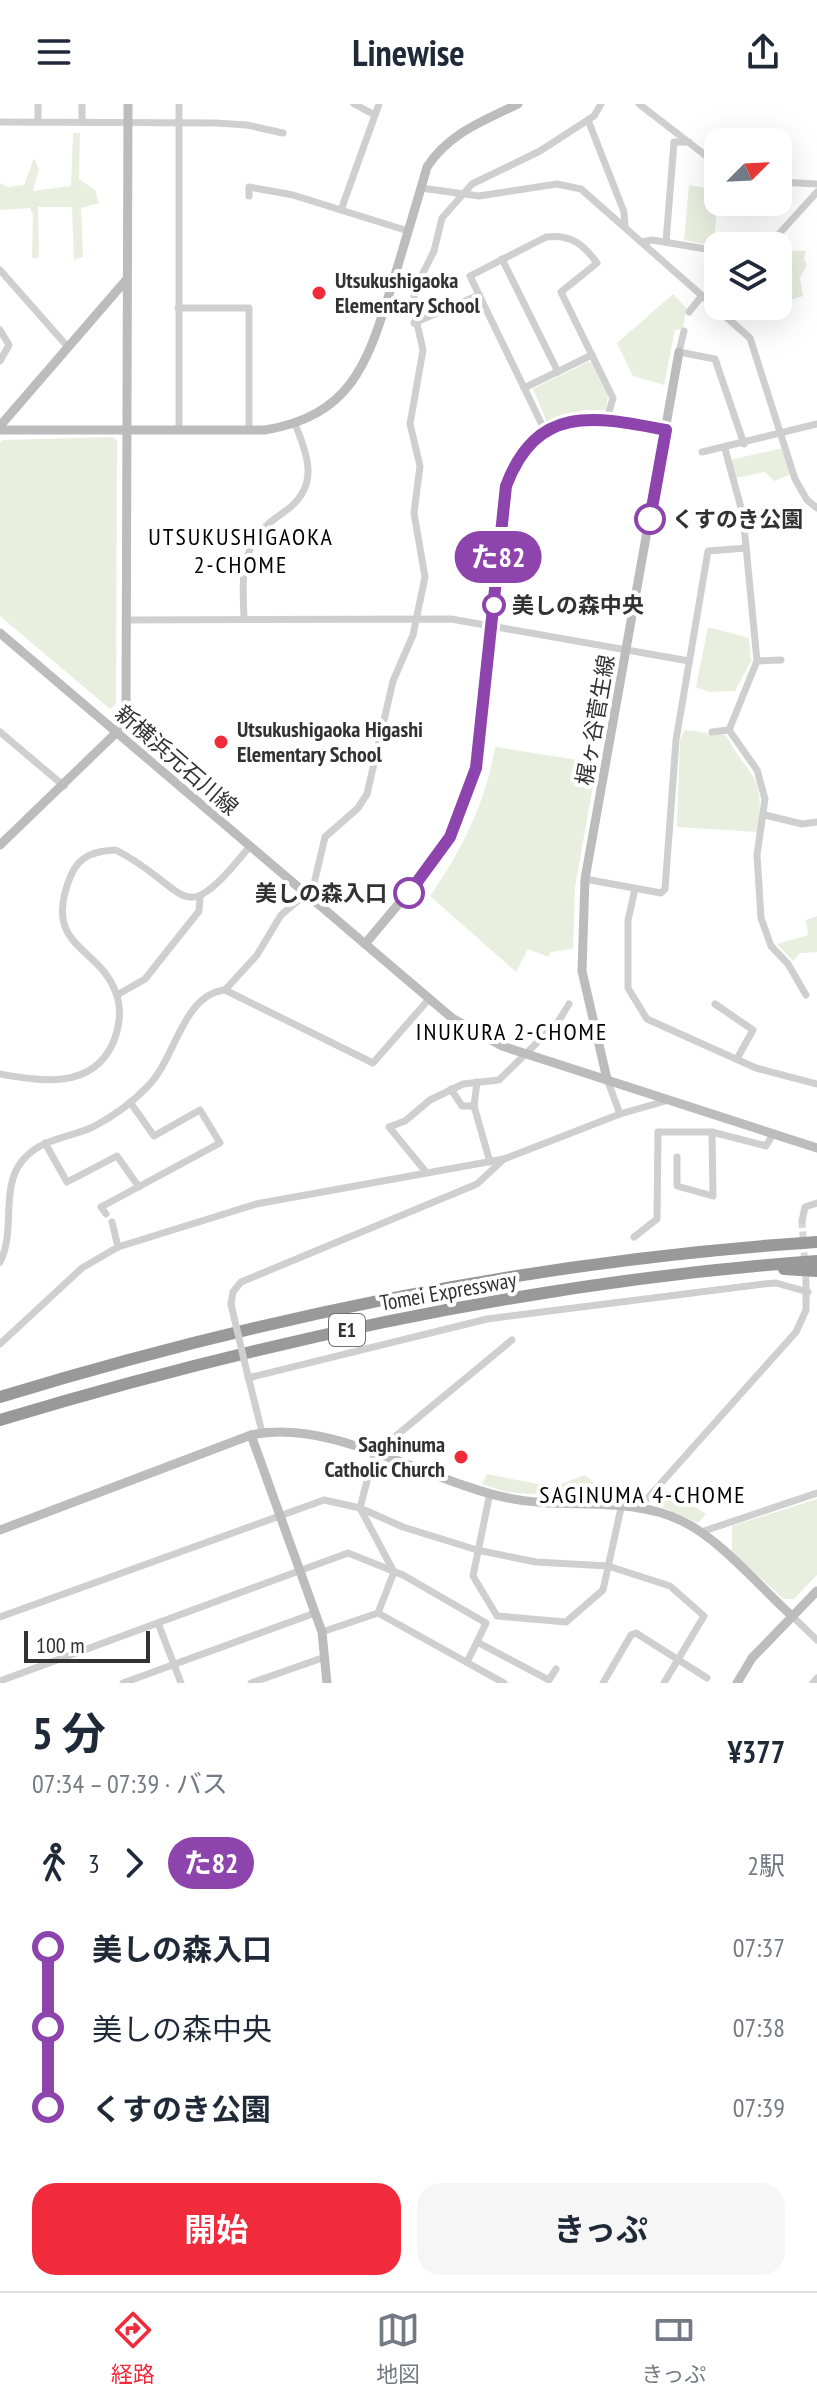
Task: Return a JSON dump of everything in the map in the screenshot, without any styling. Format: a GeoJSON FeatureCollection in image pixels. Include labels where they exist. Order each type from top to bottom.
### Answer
{"type":"FeatureCollection","features":[{"type":"Feature","properties":{"kind":"highway"},"geometry":{"type":"LineString","coordinates":[[732,1247],[817,1233]]}},
{"type":"Feature","properties":{"kind":"highway","name":"Tomei Expressway"},"geometry":{"type":"LineString","coordinates":[[0,1397],[200,1340],[351,1306],[481,1282],[697,1251],[817,1242]]}},
{"type":"Feature","properties":{"kind":"highway","name":"Tomei Expressway"},"geometry":{"type":"LineString","coordinates":[[0,1420],[208,1361],[352,1329],[484,1304],[700,1272],[817,1261]]}},
{"type":"Feature","properties":{"kind":"highway"},"geometry":{"type":"LineString","coordinates":[[746,1267],[817,1271]]}},
{"type":"Feature","properties":{"kind":"street"},"geometry":{"type":"LineString","coordinates":[[38,104],[38,122]]}},
{"type":"Feature","properties":{"kind":"street"},"geometry":{"type":"LineString","coordinates":[[82,104],[82,121]]}},
{"type":"Feature","properties":{"kind":"street"},"geometry":{"type":"LineString","coordinates":[[0,845],[117,732],[126,712],[128,104]]}},
{"type":"Feature","properties":{"kind":"street"},"geometry":{"type":"LineString","coordinates":[[179,104],[179,430]]}},
{"type":"Feature","properties":{"kind":"street"},"geometry":{"type":"LineString","coordinates":[[354,104],[375,115]]}},
{"type":"Feature","properties":{"kind":"street"},"geometry":{"type":"LineString","coordinates":[[341,210],[379,104]]}},
{"type":"Feature","properties":{"kind":"street"},"geometry":{"type":"LineString","coordinates":[[0,428],[249,430],[295,424],[338,399],[366,363],[427,167],[444,143],[518,104]]}},
{"type":"Feature","properties":{"kind":"street"},"geometry":{"type":"LineString","coordinates":[[225,990],[257,955],[281,915],[317,881],[325,837],[358,808],[367,794],[373,757],[393,681],[413,635],[414,618],[425,577],[414,513],[420,466],[410,424],[423,350],[414,323],[415,289],[434,251],[442,218],[472,184],[540,151],[588,120],[601,104]]}},
{"type":"Feature","properties":{"kind":"street"},"geometry":{"type":"LineString","coordinates":[[639,104],[704,154]]}},
{"type":"Feature","properties":{"kind":"street"},"geometry":{"type":"LineString","coordinates":[[588,120],[624,212],[625,226]]}},
{"type":"Feature","properties":{"kind":"street"},"geometry":{"type":"LineString","coordinates":[[0,122],[128,121],[247,125],[283,133]]}},
{"type":"Feature","properties":{"kind":"street"},"geometry":{"type":"LineString","coordinates":[[666,242],[674,142],[689,142]]}},
{"type":"Feature","properties":{"kind":"street"},"geometry":{"type":"LineString","coordinates":[[792,183],[817,184]]}},
{"type":"Feature","properties":{"kind":"street"},"geometry":{"type":"LineString","coordinates":[[421,188],[461,195],[557,184],[572,186],[625,226],[750,338],[802,492],[817,508]]}},
{"type":"Feature","properties":{"kind":"street"},"geometry":{"type":"LineString","coordinates":[[249,196],[249,187],[293,195],[408,231]]}},
{"type":"Feature","properties":{"kind":"street"},"geometry":{"type":"LineString","coordinates":[[781,232],[817,192]]}},
{"type":"Feature","properties":{"kind":"street"},"geometry":{"type":"LineString","coordinates":[[545,431],[471,274],[546,237],[559,235],[586,249],[597,263],[561,292],[613,398],[607,419]]}},
{"type":"Feature","properties":{"kind":"street"},"geometry":{"type":"LineString","coordinates":[[642,242],[666,242],[704,249]]}},
{"type":"Feature","properties":{"kind":"street"},"geometry":{"type":"LineString","coordinates":[[502,259],[558,372]]}},
{"type":"Feature","properties":{"kind":"street"},"geometry":{"type":"LineString","coordinates":[[0,270],[67,346]]}},
{"type":"Feature","properties":{"kind":"street"},"geometry":{"type":"LineString","coordinates":[[0,428],[127,279]]}},
{"type":"Feature","properties":{"kind":"street"},"geometry":{"type":"LineString","coordinates":[[414,323],[479,295]]}},
{"type":"Feature","properties":{"kind":"street"},"geometry":{"type":"LineString","coordinates":[[689,312],[701,297]]}},
{"type":"Feature","properties":{"kind":"street"},"geometry":{"type":"LineString","coordinates":[[178,308],[249,308],[249,430]]}},
{"type":"Feature","properties":{"kind":"street"},"geometry":{"type":"LineString","coordinates":[[0,330],[9,345],[0,361]]}},
{"type":"Feature","properties":{"kind":"street","name":"梶ヶ谷菅生線"},"geometry":{"type":"LineString","coordinates":[[620,1114],[596,1048],[582,971],[585,879],[684,331]]}},
{"type":"Feature","properties":{"kind":"street"},"geometry":{"type":"LineString","coordinates":[[679,352],[715,359],[744,444]]}},
{"type":"Feature","properties":{"kind":"street"},"geometry":{"type":"LineString","coordinates":[[524,388],[592,355]]}},
{"type":"Feature","properties":{"kind":"street"},"geometry":{"type":"LineString","coordinates":[[365,944],[430,867],[461,815],[470,792],[481,737],[506,486],[523,451],[545,431],[577,419],[607,419],[666,430]]}},
{"type":"Feature","properties":{"kind":"street"},"geometry":{"type":"LineString","coordinates":[[244,618],[243,578],[255,539],[270,521],[303,494],[309,477],[309,458],[295,424]]}},
{"type":"Feature","properties":{"kind":"street"},"geometry":{"type":"LineString","coordinates":[[702,452],[725,449],[817,424]]}},
{"type":"Feature","properties":{"kind":"street"},"geometry":{"type":"LineString","coordinates":[[725,449],[743,515],[757,661],[729,730]]}},
{"type":"Feature","properties":{"kind":"street"},"geometry":{"type":"LineString","coordinates":[[585,879],[661,893],[665,889],[676,740],[708,551],[746,548]]}},
{"type":"Feature","properties":{"kind":"street"},"geometry":{"type":"LineString","coordinates":[[127,620],[451,619],[689,661]]}},
{"type":"Feature","properties":{"kind":"street","name":"新横浜元石川線"},"geometry":{"type":"LineString","coordinates":[[0,633],[429,999],[474,1032],[527,1055],[817,1148]]}},
{"type":"Feature","properties":{"kind":"street"},"geometry":{"type":"LineString","coordinates":[[757,661],[781,660]]}},
{"type":"Feature","properties":{"kind":"street"},"geometry":{"type":"LineString","coordinates":[[712,732],[729,730]]}},
{"type":"Feature","properties":{"kind":"street"},"geometry":{"type":"LineString","coordinates":[[729,730],[757,770],[762,783],[765,815],[757,855],[761,918],[771,946],[788,964],[806,995]]}},
{"type":"Feature","properties":{"kind":"street"},"geometry":{"type":"LineString","coordinates":[[1,735],[64,786]]}},
{"type":"Feature","properties":{"kind":"street"},"geometry":{"type":"LineString","coordinates":[[765,815],[802,824],[817,822]]}},
{"type":"Feature","properties":{"kind":"street"},"geometry":{"type":"LineString","coordinates":[[0,1074],[28,1080],[62,1080],[85,1073],[103,1061],[116,1037],[120,1015],[117,995],[105,972],[73,944],[63,922],[63,903],[75,868],[87,855],[116,850],[177,895],[200,898],[215,888],[250,846]]}},
{"type":"Feature","properties":{"kind":"street"},"geometry":{"type":"LineString","coordinates":[[635,889],[628,920],[628,988],[635,1002],[654,1023],[738,1057],[756,1068],[817,1084]]}},
{"type":"Feature","properties":{"kind":"street"},"geometry":{"type":"LineString","coordinates":[[117,995],[145,979],[199,911],[200,898]]}},
{"type":"Feature","properties":{"kind":"street"},"geometry":{"type":"LineString","coordinates":[[0,1262],[7,1249],[12,1179],[22,1160],[45,1143],[92,1128],[130,1102],[155,1079],[197,1002],[210,992],[225,990],[373,1063],[429,999]]}},
{"type":"Feature","properties":{"kind":"street"},"geometry":{"type":"LineString","coordinates":[[426,1172],[389,1127],[405,1121],[430,1100],[451,1089],[499,1080],[558,1022],[569,1004]]}},
{"type":"Feature","properties":{"kind":"street"},"geometry":{"type":"LineString","coordinates":[[715,1004],[753,1030],[738,1057]]}},
{"type":"Feature","properties":{"kind":"street"},"geometry":{"type":"LineString","coordinates":[[477,1082],[474,1106],[490,1162]]}},
{"type":"Feature","properties":{"kind":"street"},"geometry":{"type":"LineString","coordinates":[[451,1089],[462,1106],[474,1106]]}},
{"type":"Feature","properties":{"kind":"street"},"geometry":{"type":"LineString","coordinates":[[0,1344],[82,1268],[118,1247],[256,1204],[504,1159],[620,1114],[669,1100]]}},
{"type":"Feature","properties":{"kind":"street"},"geometry":{"type":"LineString","coordinates":[[106,1214],[101,1207],[220,1143],[200,1110],[154,1136],[130,1102]]}},
{"type":"Feature","properties":{"kind":"street"},"geometry":{"type":"LineString","coordinates":[[634,1237],[657,1219],[658,1132],[712,1132],[766,1146],[773,1134]]}},
{"type":"Feature","properties":{"kind":"street"},"geometry":{"type":"LineString","coordinates":[[657,1178],[713,1196],[712,1132]]}},
{"type":"Feature","properties":{"kind":"street"},"geometry":{"type":"LineString","coordinates":[[45,1143],[67,1182],[117,1156],[139,1187]]}},
{"type":"Feature","properties":{"kind":"street"},"geometry":{"type":"LineString","coordinates":[[677,1157],[677,1186]]}},
{"type":"Feature","properties":{"kind":"street"},"geometry":{"type":"LineString","coordinates":[[262,1432],[231,1304],[233,1292],[241,1282],[477,1184],[504,1159]]}},
{"type":"Feature","properties":{"kind":"street"},"geometry":{"type":"LineString","coordinates":[[802,1221],[805,1207],[817,1203]]}},
{"type":"Feature","properties":{"kind":"street"},"geometry":{"type":"LineString","coordinates":[[112,1222],[118,1247]]}},
{"type":"Feature","properties":{"kind":"street"},"geometry":{"type":"LineString","coordinates":[[638,1509],[796,1332],[803,1321],[808,1292],[806,1282]]}},
{"type":"Feature","properties":{"kind":"street"},"geometry":{"type":"LineString","coordinates":[[248,1376],[512,1315],[776,1283],[808,1292]]}},
{"type":"Feature","properties":{"kind":"street"},"geometry":{"type":"LineString","coordinates":[[378,1613],[394,1572],[360,1508],[374,1454],[512,1340]]}},
{"type":"Feature","properties":{"kind":"street"},"geometry":{"type":"LineString","coordinates":[[0,1530],[251,1435],[262,1432],[309,1433],[508,1499],[661,1513],[701,1532],[817,1640]]}},
{"type":"Feature","properties":{"kind":"street"},"geometry":{"type":"LineString","coordinates":[[251,1435],[322,1632],[327,1683]]}},
{"type":"Feature","properties":{"kind":"street"},"geometry":{"type":"LineString","coordinates":[[490,1493],[473,1576],[497,1616],[566,1622],[603,1590],[621,1508]]}},
{"type":"Feature","properties":{"kind":"street"},"geometry":{"type":"LineString","coordinates":[[701,1532],[817,1493]]}},
{"type":"Feature","properties":{"kind":"street"},"geometry":{"type":"LineString","coordinates":[[0,1617],[324,1500],[360,1508],[403,1527],[477,1550],[536,1562],[608,1566],[670,1586],[704,1616],[664,1683]]}},
{"type":"Feature","properties":{"kind":"street"},"geometry":{"type":"LineString","coordinates":[[0,1681],[348,1553],[394,1572],[486,1623],[467,1662]]}},
{"type":"Feature","properties":{"kind":"street"},"geometry":{"type":"LineString","coordinates":[[737,1683],[752,1658],[817,1591]]}},
{"type":"Feature","properties":{"kind":"street"},"geometry":{"type":"LineString","coordinates":[[123,1683],[315,1613]]}},
{"type":"Feature","properties":{"kind":"street"},"geometry":{"type":"LineString","coordinates":[[322,1632],[378,1613],[504,1683]]}},
{"type":"Feature","properties":{"kind":"street"},"geometry":{"type":"LineString","coordinates":[[158,1623],[181,1683]]}},
{"type":"Feature","properties":{"kind":"street"},"geometry":{"type":"LineString","coordinates":[[603,1683],[631,1635],[636,1633],[707,1678]]}},
{"type":"Feature","properties":{"kind":"street"},"geometry":{"type":"LineString","coordinates":[[477,1642],[548,1682],[556,1669]]}},
{"type":"Feature","properties":{"kind":"street"},"geometry":{"type":"LineString","coordinates":[[251,1683],[325,1657]]}},
{"type":"Feature","properties":{"kind":"street"},"geometry":{"type":"LineString","coordinates":[[813,1683],[817,1678]]}},
{"type":"Feature","properties":{"kind":"green space"},"geometry":{"type":"Polygon","coordinates":[[[73,133],[80,133],[79,179],[95,190],[99,203],[81,208],[83,257],[74,260],[72,207],[38,207],[39,258],[32,258],[33,215],[30,208],[0,210],[0,183],[7,187],[24,185],[34,158],[39,170],[33,191],[71,186],[73,133]]]}},
{"type":"Feature","properties":{"kind":"green space"},"geometry":{"type":"Polygon","coordinates":[[[689,185],[704,188],[704,216],[716,216],[715,232],[704,232],[704,244],[684,240],[689,185]]]}},
{"type":"Feature","properties":{"kind":"green space"},"geometry":{"type":"Polygon","coordinates":[[[792,250],[806,251],[804,259],[807,265],[800,278],[803,296],[792,300],[792,250]]]}},
{"type":"Feature","properties":{"kind":"green space"},"geometry":{"type":"Polygon","coordinates":[[[673,294],[686,308],[683,329],[675,330],[664,385],[633,376],[617,343],[673,294]]]}},
{"type":"Feature","properties":{"kind":"green space"},"geometry":{"type":"Polygon","coordinates":[[[588,362],[592,363],[608,396],[606,410],[585,410],[547,422],[533,389],[588,362]]]}},
{"type":"Feature","properties":{"kind":"green space"},"geometry":{"type":"Polygon","coordinates":[[[113,437],[117,440],[116,704],[110,709],[0,616],[0,443],[3,440],[113,437]]]}},
{"type":"Feature","properties":{"kind":"green space"},"geometry":{"type":"Polygon","coordinates":[[[783,448],[791,474],[774,481],[765,472],[736,478],[730,460],[783,448]]]}},
{"type":"Feature","properties":{"kind":"green space"},"geometry":{"type":"Polygon","coordinates":[[[708,627],[749,638],[751,661],[735,691],[709,692],[696,687],[708,627]]]}},
{"type":"Feature","properties":{"kind":"green space"},"geometry":{"type":"Polygon","coordinates":[[[685,730],[726,735],[758,787],[758,832],[677,827],[680,740],[685,730]]]}},
{"type":"Feature","properties":{"kind":"green space"},"geometry":{"type":"Polygon","coordinates":[[[495,747],[597,763],[575,887],[573,949],[551,952],[549,957],[528,949],[516,972],[430,896],[471,826],[495,747]]]}},
{"type":"Feature","properties":{"kind":"green space"},"geometry":{"type":"Polygon","coordinates":[[[817,916],[817,952],[800,953],[793,961],[777,944],[808,935],[806,920],[817,916]]]}},
{"type":"Feature","properties":{"kind":"green space"},"geometry":{"type":"Polygon","coordinates":[[[487,1474],[553,1487],[585,1475],[614,1500],[506,1492],[482,1484],[487,1474]]]}},
{"type":"Feature","properties":{"kind":"green space"},"geometry":{"type":"Polygon","coordinates":[[[667,1490],[706,1514],[698,1523],[655,1504],[667,1490]]]}},
{"type":"Feature","properties":{"kind":"green space"},"geometry":{"type":"Polygon","coordinates":[[[817,1499],[817,1575],[794,1599],[784,1599],[732,1552],[732,1526],[817,1499]]]}},
{"type":"Feature","properties":{"kind":"tunnel"},"geometry":{"type":"LineString","coordinates":[[802,1221],[806,1282]]}},
{"type":"Feature","properties":{"kind":"bus line","name":"た82"},"geometry":{"type":"LineString","coordinates":[[409,893],[450,837],[470,792],[483,721],[506,486],[523,451],[545,431],[577,419],[607,419],[666,430],[650,519]]}},
{"type":"Feature","properties":{"kind":"place","name":"Utsukushigaoka Elementary School"},"geometry":{"type":"Point","coordinates":[319,293]}},
{"type":"Feature","properties":{"kind":"place","name":"くすのき公園"},"geometry":{"type":"Point","coordinates":[650,519]}},
{"type":"Feature","properties":{"kind":"place","name":"美しの森中央"},"geometry":{"type":"Point","coordinates":[494,605]}},
{"type":"Feature","properties":{"kind":"place","name":"Utsukushigaoka Higashi Elementary School"},"geometry":{"type":"Point","coordinates":[221,742]}},
{"type":"Feature","properties":{"kind":"place","name":"美しの森入口"},"geometry":{"type":"Point","coordinates":[409,893]}},
{"type":"Feature","properties":{"kind":"place","name":"Saghinuma Catholic Church"},"geometry":{"type":"Point","coordinates":[461,1457]}},
{"type":"Feature","properties":{"kind":"district","name":"UTSUKUSHIGAOKA 2-CHOME"},"geometry":{"type":"Point","coordinates":[241,551]}},
{"type":"Feature","properties":{"kind":"district","name":"INUKURA 2-CHOME"},"geometry":{"type":"Point","coordinates":[512,1032]}},
{"type":"Feature","properties":{"kind":"district","name":"SAGINUMA 4-CHOME"},"geometry":{"type":"Point","coordinates":[643,1495]}}]}
